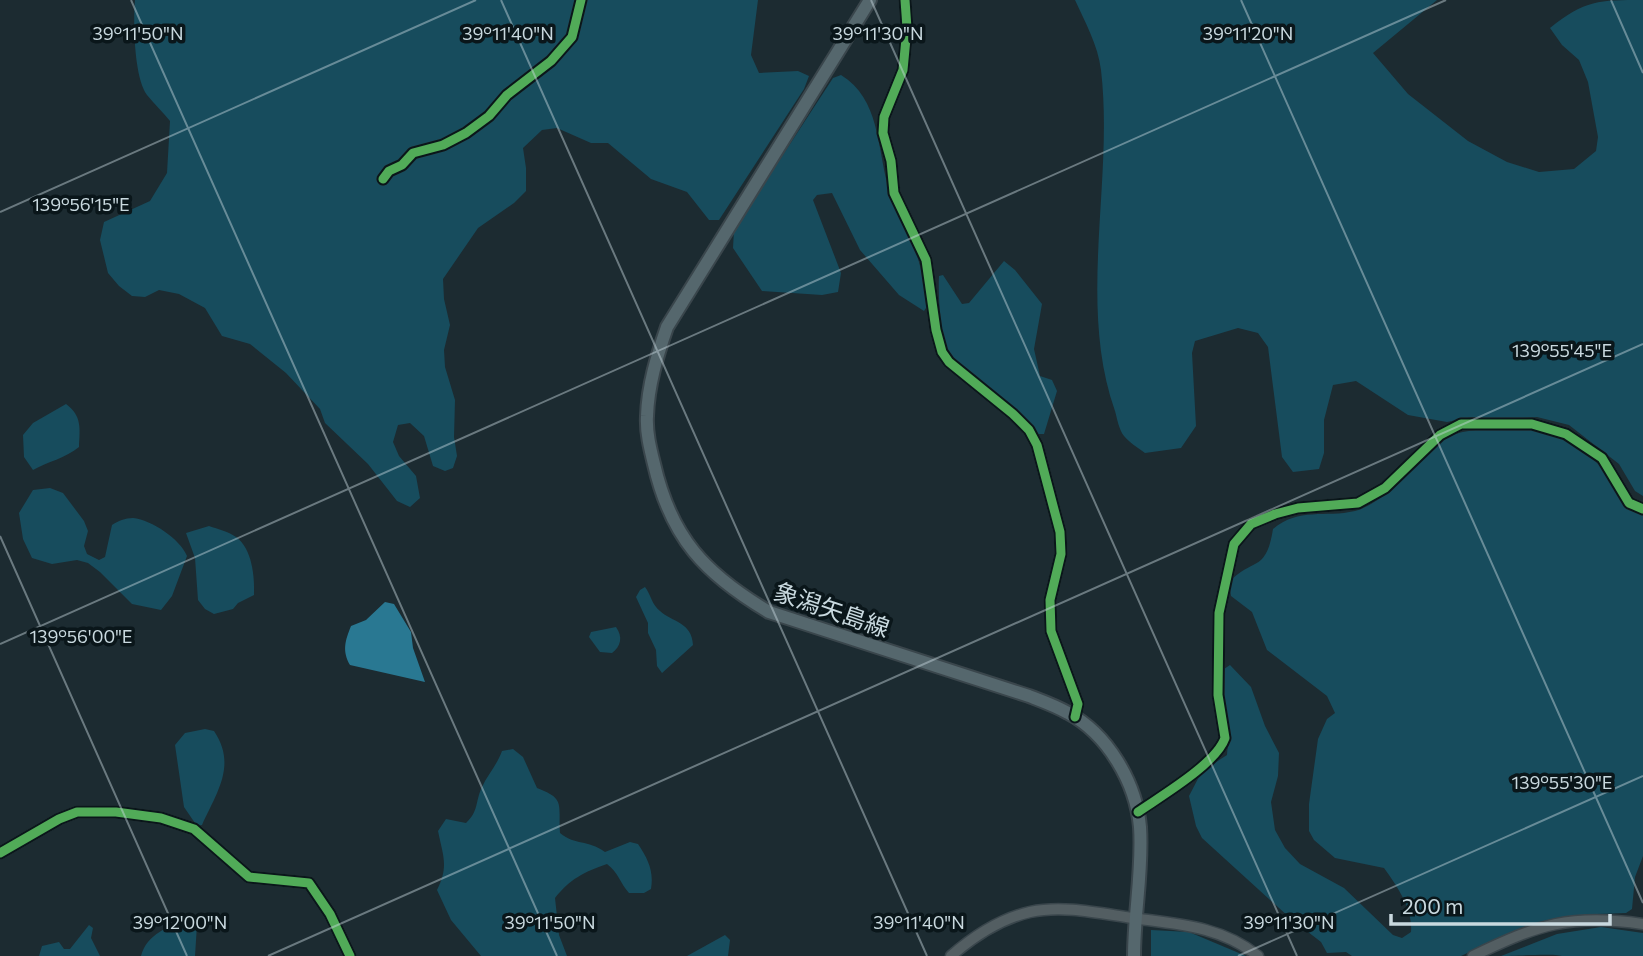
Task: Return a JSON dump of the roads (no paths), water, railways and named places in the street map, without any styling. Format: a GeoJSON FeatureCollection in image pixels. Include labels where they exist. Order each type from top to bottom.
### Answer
{"type":"FeatureCollection","features":[{"type":"Feature","properties":{"kind":"main road","name":"象潟矢島線"},"geometry":{"type":"LineString","coordinates":[[870,0],[667,327],[652,378],[646,419],[657,477],[670,513],[694,553],[730,587],[769,612],[1018,692],[1075,717],[1103,742],[1118,762],[1138,812],[1135,956]]}},
{"type":"Feature","properties":{"kind":"street"},"geometry":{"type":"LineString","coordinates":[[383,179],[389,171],[402,165],[413,153],[443,145],[466,133],[489,116],[507,95],[551,61],[572,37],[580,0]]}},
{"type":"Feature","properties":{"kind":"street"},"geometry":{"type":"LineString","coordinates":[[905,0],[907,28],[903,71],[884,117],[883,133],[891,161],[894,193],[926,260],[936,330],[942,352],[949,362],[1013,414],[1029,430],[1037,445],[1060,532],[1061,554],[1050,600],[1051,631],[1079,704],[1075,717]]}},
{"type":"Feature","properties":{"kind":"street"},"geometry":{"type":"LineString","coordinates":[[1138,812],[1202,766],[1223,744],[1225,738],[1218,695],[1219,612],[1234,544],[1251,524],[1298,508],[1359,503],[1385,488],[1440,435],[1461,424],[1532,424],[1566,433],[1602,458],[1629,503],[1643,509]]}},
{"type":"Feature","properties":{"kind":"street"},"geometry":{"type":"LineString","coordinates":[[0,853],[59,819],[77,812],[116,812],[169,820],[194,829],[248,877],[309,883],[330,914],[350,956]]}},
{"type":"Feature","properties":{"kind":"street"},"geometry":{"type":"LineString","coordinates":[[951,956],[976,934],[1001,922],[1030,912],[1060,909],[1197,926],[1245,946],[1258,956]]}},
{"type":"Feature","properties":{"kind":"street"},"geometry":{"type":"LineString","coordinates":[[1473,956],[1518,934],[1557,923],[1608,919],[1643,924]]}}]}
